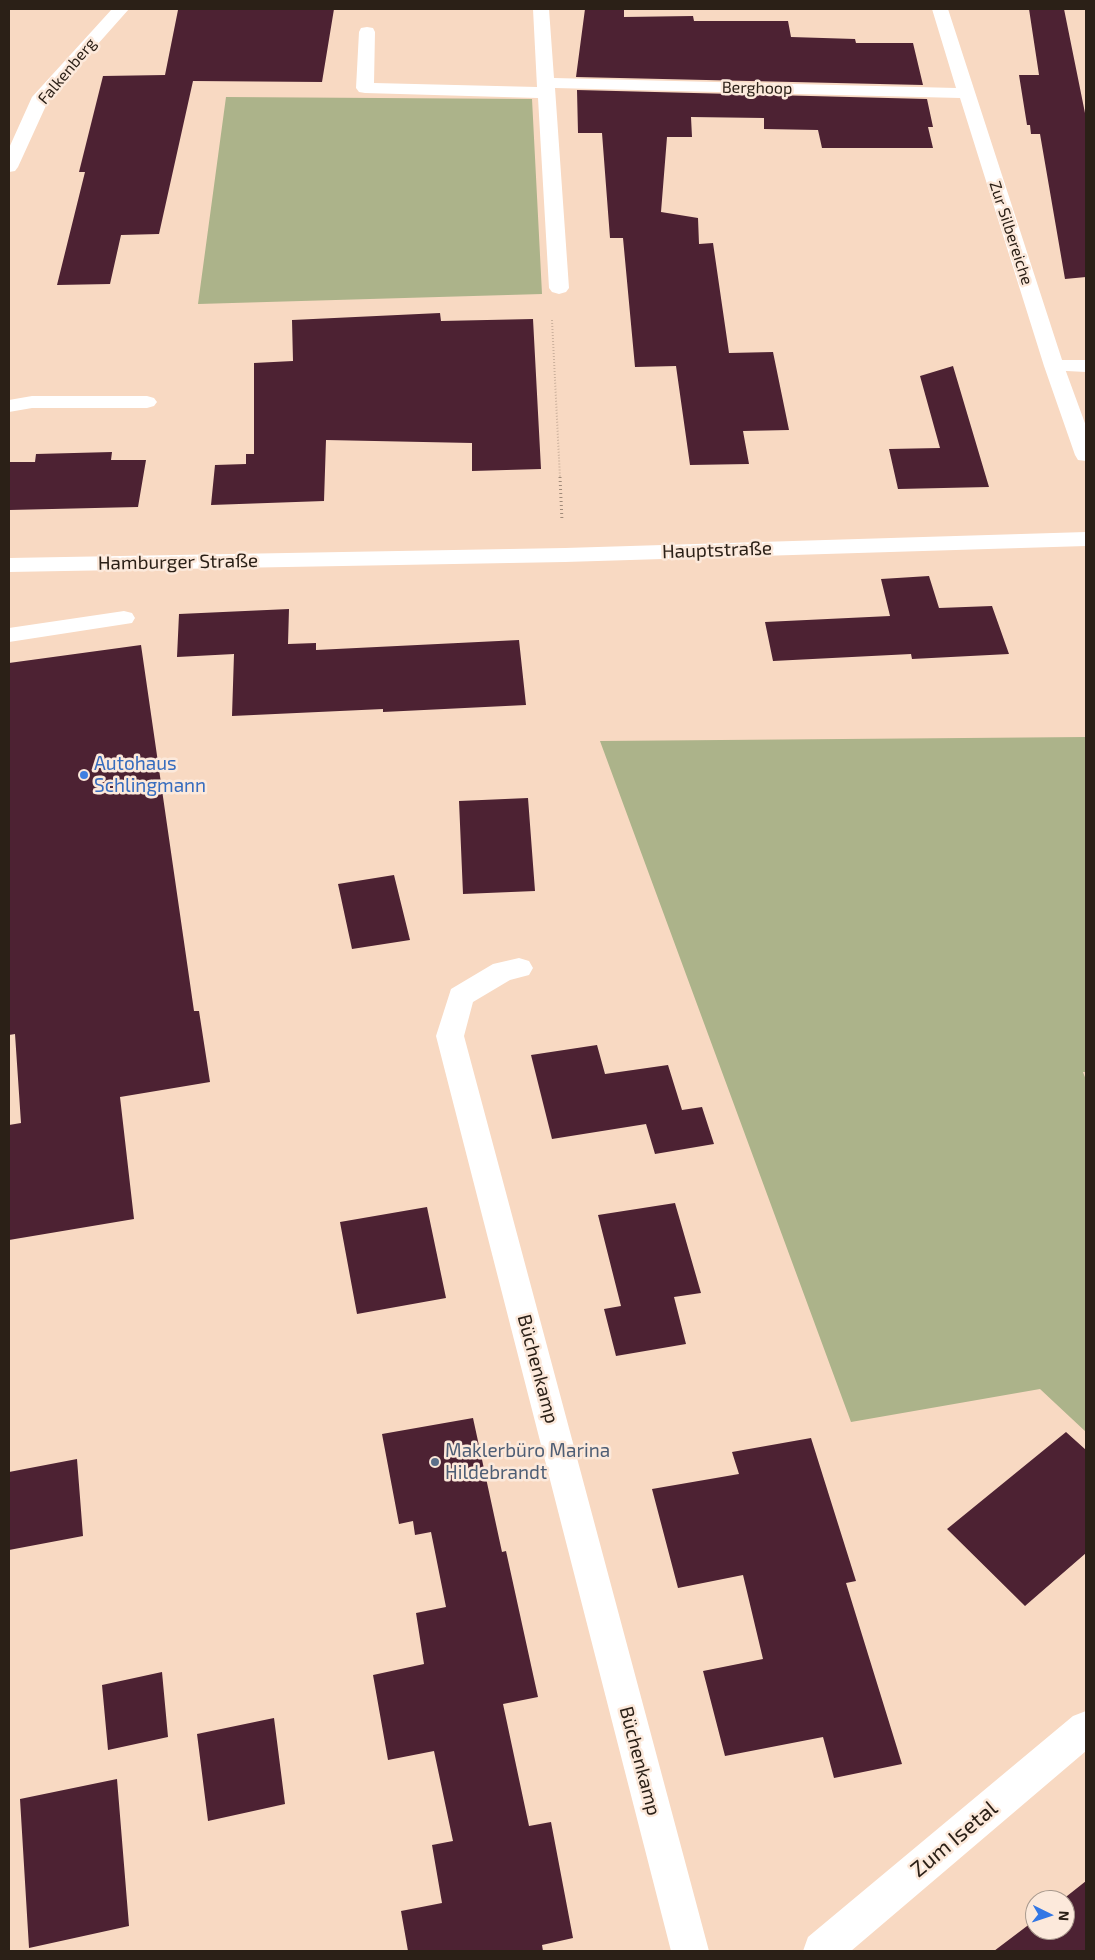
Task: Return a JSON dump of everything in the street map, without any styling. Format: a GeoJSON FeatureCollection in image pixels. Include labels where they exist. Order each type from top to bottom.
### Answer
{"type":"FeatureCollection","features":[{"type":"Feature","properties":{"kind":"street","name":"Falkenberg"},"geometry":{"type":"LineString","coordinates":[[9,167],[41,97],[121,9]]}},
{"type":"Feature","properties":{"kind":"street"},"geometry":{"type":"LineString","coordinates":[[541,9],[548,88],[555,254],[559,288]]}},
{"type":"Feature","properties":{"kind":"street","name":"Zur Silbereiche"},"geometry":{"type":"LineString","coordinates":[[940,9],[1054,366],[1086,455]]}},
{"type":"Feature","properties":{"kind":"street","name":"Berghoop"},"geometry":{"type":"LineString","coordinates":[[368,32],[365,88],[548,88],[966,93]]}},
{"type":"Feature","properties":{"kind":"street","name":"Hauptstraße"},"geometry":{"type":"LineString","coordinates":[[347,559],[1086,539]]}},
{"type":"Feature","properties":{"kind":"street","name":"Hamburger Straße"},"geometry":{"type":"LineString","coordinates":[[9,565],[347,559]]}},
{"type":"Feature","properties":{"kind":"street","name":"Büchenkamp"},"geometry":{"type":"LineString","coordinates":[[520,968],[503,971],[461,996],[450,1036],[690,1951]]}},
{"type":"Feature","properties":{"kind":"street","name":"Zum Isetal"},"geometry":{"type":"LineString","coordinates":[[822,1951],[1086,1728]]}},
{"type":"Feature","properties":{"kind":"lane"},"geometry":{"type":"LineString","coordinates":[[1054,366],[1086,366]]}},
{"type":"Feature","properties":{"kind":"lane"},"geometry":{"type":"LineString","coordinates":[[9,406],[32,402],[148,402]]}},
{"type":"Feature","properties":{"kind":"lane"},"geometry":{"type":"LineString","coordinates":[[9,635],[124,618]]}},
{"type":"Feature","properties":{"kind":"path"},"geometry":{"type":"LineString","coordinates":[[559,288],[551,311],[564,554]]}},
{"type":"Feature","properties":{"kind":"green space"},"geometry":{"type":"Polygon","coordinates":[[[226,97],[532,99],[542,294],[198,304],[226,97]]]}},
{"type":"Feature","properties":{"kind":"green space"},"geometry":{"type":"Polygon","coordinates":[[[1086,737],[1086,1072],[1083,1072],[1086,1080],[1086,1432],[1040,1389],[851,1422],[600,741],[1086,737]]]}},
{"type":"Feature","properties":{"kind":"building"},"geometry":{"type":"Polygon","coordinates":[[[334,9],[322,82],[193,81],[159,234],[121,235],[110,284],[57,285],[85,172],[79,172],[103,76],[165,75],[178,10],[334,9]]]}},
{"type":"Feature","properties":{"kind":"building"},"geometry":{"type":"Polygon","coordinates":[[[585,9],[624,9],[624,17],[693,16],[694,21],[788,21],[791,37],[855,39],[856,43],[913,43],[923,85],[576,77],[585,9]]]}},
{"type":"Feature","properties":{"kind":"building"},"geometry":{"type":"Polygon","coordinates":[[[1029,9],[1064,9],[1086,118],[1086,277],[1065,279],[1040,134],[1031,134],[1030,125],[1027,125],[1019,75],[1039,75],[1029,9]]]}},
{"type":"Feature","properties":{"kind":"building"},"geometry":{"type":"Polygon","coordinates":[[[577,90],[927,99],[933,127],[928,127],[933,148],[822,148],[818,130],[764,129],[764,118],[691,117],[692,137],[667,137],[661,212],[698,218],[699,244],[713,243],[729,353],[773,352],[789,430],[743,431],[749,464],[690,465],[676,366],[635,367],[623,238],[610,238],[602,133],[578,133],[577,90]]]}},
{"type":"Feature","properties":{"kind":"building"},"geometry":{"type":"Polygon","coordinates":[[[440,313],[441,321],[533,319],[541,469],[472,471],[472,443],[326,440],[324,501],[211,505],[215,465],[246,464],[246,454],[254,454],[254,363],[293,361],[292,320],[440,313]]]}},
{"type":"Feature","properties":{"kind":"building"},"geometry":{"type":"Polygon","coordinates":[[[953,366],[989,487],[898,489],[889,449],[940,448],[920,376],[953,366]]]}},
{"type":"Feature","properties":{"kind":"building"},"geometry":{"type":"Polygon","coordinates":[[[112,452],[111,460],[146,460],[138,507],[9,510],[9,462],[35,462],[36,454],[112,452]]]}},
{"type":"Feature","properties":{"kind":"building"},"geometry":{"type":"Polygon","coordinates":[[[929,576],[939,608],[992,606],[1009,654],[912,659],[911,654],[773,661],[765,622],[890,616],[881,579],[929,576]]]}},
{"type":"Feature","properties":{"kind":"building"},"geometry":{"type":"Polygon","coordinates":[[[289,609],[288,644],[316,643],[316,650],[519,640],[526,705],[383,712],[383,709],[232,716],[234,654],[177,657],[179,614],[289,609]]]}},
{"type":"Feature","properties":{"kind":"building"},"geometry":{"type":"Polygon","coordinates":[[[141,645],[194,1011],[199,1011],[210,1082],[120,1097],[134,1219],[9,1240],[9,1125],[21,1123],[15,1034],[9,1035],[9,663],[141,645]]]}},
{"type":"Feature","properties":{"kind":"building"},"geometry":{"type":"Polygon","coordinates":[[[528,798],[535,891],[463,894],[459,801],[528,798]]]}},
{"type":"Feature","properties":{"kind":"building"},"geometry":{"type":"Polygon","coordinates":[[[394,875],[410,940],[352,949],[338,884],[394,875]]]}},
{"type":"Feature","properties":{"kind":"building"},"geometry":{"type":"Polygon","coordinates":[[[597,1045],[605,1074],[668,1065],[682,1110],[702,1107],[714,1144],[655,1154],[646,1124],[552,1139],[531,1055],[597,1045]]]}},
{"type":"Feature","properties":{"kind":"building"},"geometry":{"type":"Polygon","coordinates":[[[675,1203],[701,1293],[674,1297],[686,1344],[616,1356],[604,1309],[621,1306],[598,1215],[675,1203]]]}},
{"type":"Feature","properties":{"kind":"building"},"geometry":{"type":"Polygon","coordinates":[[[427,1207],[446,1298],[357,1314],[340,1222],[427,1207]]]}},
{"type":"Feature","properties":{"kind":"building"},"geometry":{"type":"Polygon","coordinates":[[[473,1418],[502,1552],[506,1551],[538,1697],[503,1704],[529,1826],[551,1822],[573,1938],[542,1945],[543,1951],[408,1951],[401,1911],[442,1903],[432,1845],[453,1841],[434,1751],[388,1760],[373,1675],[424,1664],[416,1613],[446,1607],[431,1532],[415,1535],[413,1521],[399,1524],[382,1434],[473,1418]]]}},
{"type":"Feature","properties":{"kind":"building"},"geometry":{"type":"Polygon","coordinates":[[[1066,1432],[1086,1450],[1086,1553],[1025,1606],[947,1529],[1066,1432]]]}},
{"type":"Feature","properties":{"kind":"building"},"geometry":{"type":"Polygon","coordinates":[[[811,1438],[856,1581],[846,1583],[902,1764],[834,1778],[823,1737],[725,1756],[703,1671],[763,1659],[743,1575],[678,1588],[652,1489],[739,1474],[732,1452],[811,1438]]]}},
{"type":"Feature","properties":{"kind":"building"},"geometry":{"type":"Polygon","coordinates":[[[77,1459],[83,1536],[9,1550],[9,1472],[77,1459]]]}},
{"type":"Feature","properties":{"kind":"building"},"geometry":{"type":"Polygon","coordinates":[[[162,1672],[168,1737],[108,1750],[102,1685],[162,1672]]]}},
{"type":"Feature","properties":{"kind":"building"},"geometry":{"type":"Polygon","coordinates":[[[274,1718],[285,1804],[208,1821],[197,1734],[274,1718]]]}},
{"type":"Feature","properties":{"kind":"building"},"geometry":{"type":"Polygon","coordinates":[[[117,1779],[129,1926],[29,1948],[20,1799],[117,1779]]]}},
{"type":"Feature","properties":{"kind":"building"},"geometry":{"type":"Polygon","coordinates":[[[1086,1881],[1086,1951],[994,1951],[1025,1928],[1025,1940],[1075,1940],[1075,1890],[1086,1881]]]}},
{"type":"Feature","properties":{"kind":"place","name":"Autohaus Schlingmann"},"geometry":{"type":"Point","coordinates":[84,775]}},
{"type":"Feature","properties":{"kind":"place","name":"Maklerbüro Marina Hildebrandt"},"geometry":{"type":"Point","coordinates":[435,1462]}}]}
